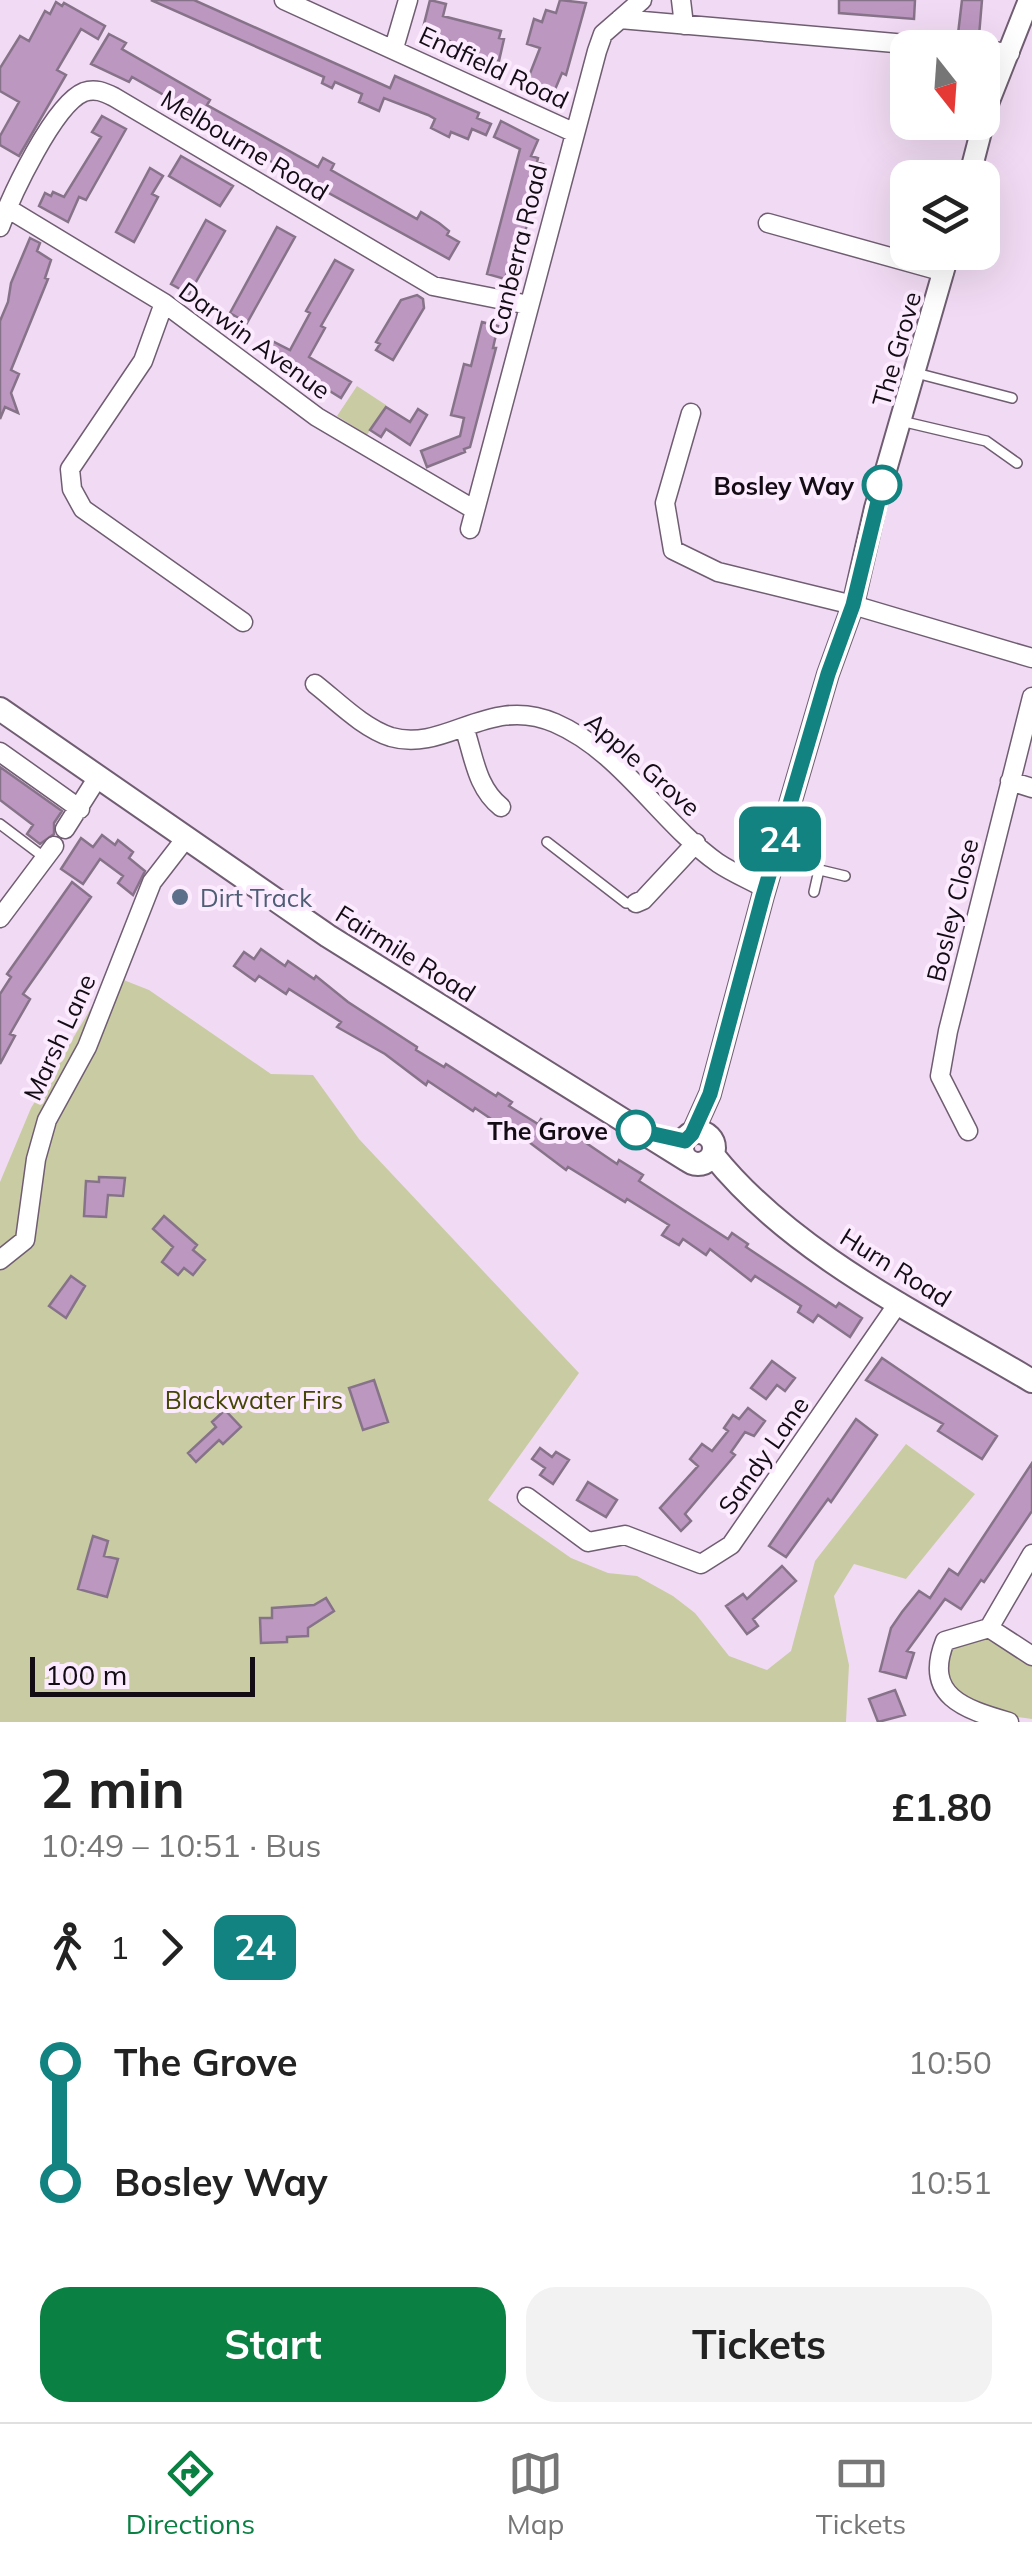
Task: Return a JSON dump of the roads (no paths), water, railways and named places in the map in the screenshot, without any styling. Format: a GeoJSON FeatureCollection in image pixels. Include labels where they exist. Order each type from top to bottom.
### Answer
{"type":"FeatureCollection","features":[{"type":"Feature","properties":{"kind":"main road","name":"Fairmile Road"},"geometry":{"type":"LineString","coordinates":[[0,709],[328,936],[640,1133],[698,1148]]}},
{"type":"Feature","properties":{"kind":"main road","name":"Hurn Road"},"geometry":{"type":"LineString","coordinates":[[698,1148],[788,1231],[1032,1381]]}},
{"type":"Feature","properties":{"kind":"street","name":"Endfield Road"},"geometry":{"type":"LineString","coordinates":[[284,0],[573,132]]}},
{"type":"Feature","properties":{"kind":"street"},"geometry":{"type":"LineString","coordinates":[[394,48],[408,0]]}},
{"type":"Feature","properties":{"kind":"street","name":"Canberra Road"},"geometry":{"type":"LineString","coordinates":[[470,530],[573,132],[603,34],[642,0]]}},
{"type":"Feature","properties":{"kind":"street"},"geometry":{"type":"LineString","coordinates":[[681,0],[684,25]]}},
{"type":"Feature","properties":{"kind":"street"},"geometry":{"type":"LineString","coordinates":[[974,160],[989,101],[1029,0]]}},
{"type":"Feature","properties":{"kind":"street"},"geometry":{"type":"LineString","coordinates":[[620,20],[890,43]]}},
{"type":"Feature","properties":{"kind":"street"},"geometry":{"type":"LineString","coordinates":[[1000,52],[1010,53]]}},
{"type":"Feature","properties":{"kind":"street","name":"Melbourne Road"},"geometry":{"type":"LineString","coordinates":[[0,227],[6,208],[65,104],[82,93],[98,90],[433,286],[529,305]]}},
{"type":"Feature","properties":{"kind":"street","name":"Darwin Avenue"},"geometry":{"type":"LineString","coordinates":[[6,208],[164,303],[317,418],[475,510]]}},
{"type":"Feature","properties":{"kind":"street"},"geometry":{"type":"LineString","coordinates":[[768,223],[890,250]]}},
{"type":"Feature","properties":{"kind":"street","name":"The Grove"},"geometry":{"type":"LineString","coordinates":[[698,1148],[774,859],[828,674],[853,605],[874,508],[944,270]]}},
{"type":"Feature","properties":{"kind":"street"},"geometry":{"type":"LineString","coordinates":[[164,303],[143,361],[70,468],[72,488],[83,509],[237,613]]}},
{"type":"Feature","properties":{"kind":"street"},"geometry":{"type":"LineString","coordinates":[[691,413],[665,502],[672,550],[718,572],[853,605],[1032,658]]}},
{"type":"Feature","properties":{"kind":"street","name":"Apple Grove"},"geometry":{"type":"LineString","coordinates":[[315,684],[386,736],[414,738],[515,712],[556,723],[590,744],[718,863],[766,889]]}},
{"type":"Feature","properties":{"kind":"street","name":"Bosley Close"},"geometry":{"type":"LineString","coordinates":[[968,1131],[940,1076],[948,1030],[1032,696]]}},
{"type":"Feature","properties":{"kind":"street"},"geometry":{"type":"LineString","coordinates":[[464,726],[480,781],[489,797],[501,807]]}},
{"type":"Feature","properties":{"kind":"street"},"geometry":{"type":"LineString","coordinates":[[0,752],[80,809]]}},
{"type":"Feature","properties":{"kind":"street"},"geometry":{"type":"LineString","coordinates":[[66,829],[98,776]]}},
{"type":"Feature","properties":{"kind":"street"},"geometry":{"type":"LineString","coordinates":[[1010,780],[1032,788]]}},
{"type":"Feature","properties":{"kind":"street","name":"Marsh Lane"},"geometry":{"type":"LineString","coordinates":[[0,1260],[25,1240],[36,1159],[47,1120],[87,1047],[152,882],[186,838]]}},
{"type":"Feature","properties":{"kind":"street"},"geometry":{"type":"LineString","coordinates":[[636,903],[696,843]]}},
{"type":"Feature","properties":{"kind":"street"},"geometry":{"type":"LineString","coordinates":[[0,917],[49,852]]}},
{"type":"Feature","properties":{"kind":"street","name":"Sandy Lane"},"geometry":{"type":"LineString","coordinates":[[528,1497],[588,1542],[624,1534],[701,1564],[731,1544],[898,1302]]}},
{"type":"Feature","properties":{"kind":"street"},"geometry":{"type":"LineString","coordinates":[[1009,1722],[957,1704],[939,1683],[937,1660],[945,1640],[989,1628],[1032,1554]]}},
{"type":"Feature","properties":{"kind":"street"},"geometry":{"type":"LineString","coordinates":[[989,1628],[1032,1656]]}},
{"type":"Feature","properties":{"kind":"lane"},"geometry":{"type":"LineString","coordinates":[[916,373],[1012,398]]}},
{"type":"Feature","properties":{"kind":"lane"},"geometry":{"type":"LineString","coordinates":[[901,422],[986,441],[1017,463]]}},
{"type":"Feature","properties":{"kind":"lane"},"geometry":{"type":"LineString","coordinates":[[0,824],[49,852]]}},
{"type":"Feature","properties":{"kind":"lane"},"geometry":{"type":"LineString","coordinates":[[547,842],[626,903],[636,903]]}},
{"type":"Feature","properties":{"kind":"lane"},"geometry":{"type":"LineString","coordinates":[[774,859],[844,876]]}},
{"type":"Feature","properties":{"kind":"lane"},"geometry":{"type":"LineString","coordinates":[[814,892],[820,870]]}},
{"type":"Feature","properties":{"kind":"place","name":"Bosley Way"},"geometry":{"type":"Point","coordinates":[882,485]}},
{"type":"Feature","properties":{"kind":"place","name":"Dirt Track"},"geometry":{"type":"Point","coordinates":[180,897]}},
{"type":"Feature","properties":{"kind":"place","name":"The Grove"},"geometry":{"type":"Point","coordinates":[636,1130]}},
{"type":"Feature","properties":{"kind":"park label","name":"Blackwater Firs"},"geometry":{"type":"Point","coordinates":[254,1399]}}]}
